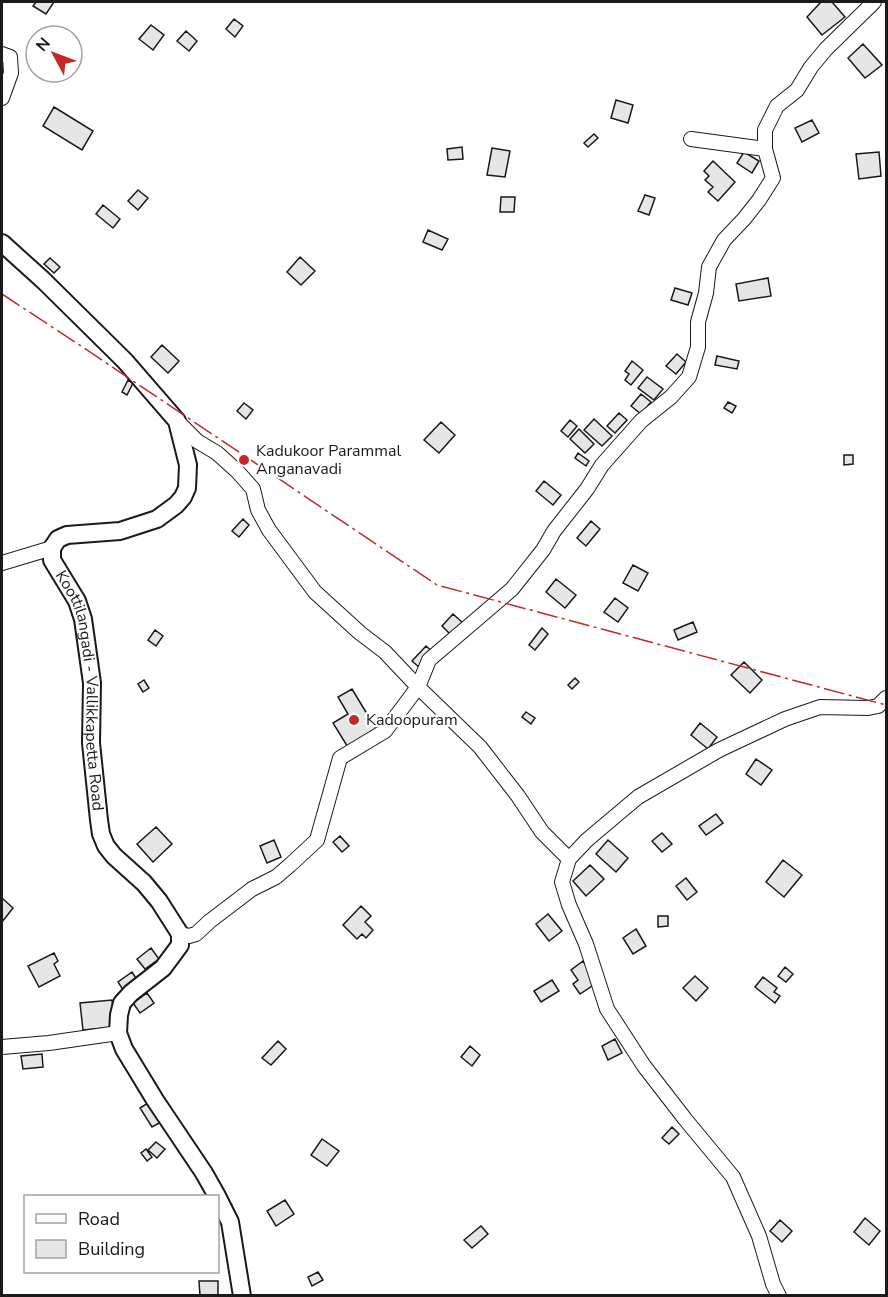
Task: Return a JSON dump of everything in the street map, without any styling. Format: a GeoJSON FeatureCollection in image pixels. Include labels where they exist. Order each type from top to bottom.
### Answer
{"type":"FeatureCollection","features":[{"type":"Feature","properties":{"kind":"main road","name":"Koottilangadi - Vallikkapetta Road"},"geometry":{"type":"LineString","coordinates":[[2,243],[44,280],[125,361],[177,421],[188,465],[188,476],[187,488],[176,505],[158,519],[128,530],[67,535],[58,539],[52,548],[52,560],[77,601],[83,619],[92,683],[91,744],[99,820],[106,846],[159,900],[180,934]]}},
{"type":"Feature","properties":{"kind":"main road"},"geometry":{"type":"LineString","coordinates":[[180,934],[180,945],[163,968],[122,1003],[118,1033],[124,1049],[216,1195]]}},
{"type":"Feature","properties":{"kind":"main road"},"geometry":{"type":"LineString","coordinates":[[219,1201],[230,1221],[242,1296]]}},
{"type":"Feature","properties":{"kind":"street"},"geometry":{"type":"LineString","coordinates":[[180,934],[189,936],[196,934],[252,889],[276,877],[317,840],[340,758],[385,731],[418,687],[429,660],[512,589],[543,550],[602,465],[641,422],[671,397],[688,377],[698,347],[698,322],[706,293],[709,267],[724,240],[744,219],[773,178],[765,149],[765,130],[777,106],[796,90],[811,67],[874,2]]}},
{"type":"Feature","properties":{"kind":"street"},"geometry":{"type":"LineString","coordinates":[[2,54],[10,57],[11,73],[2,98]]}},
{"type":"Feature","properties":{"kind":"street"},"geometry":{"type":"LineString","coordinates":[[691,139],[765,149]]}},
{"type":"Feature","properties":{"kind":"street"},"geometry":{"type":"LineString","coordinates":[[177,421],[197,441],[217,453],[237,471],[253,489],[258,510],[269,530],[315,592],[360,633],[385,652],[480,747],[518,796],[542,832],[569,859]]}},
{"type":"Feature","properties":{"kind":"street"},"geometry":{"type":"LineString","coordinates":[[2,562],[52,548]]}},
{"type":"Feature","properties":{"kind":"street"},"geometry":{"type":"LineString","coordinates":[[780,1296],[773,1284],[759,1236],[733,1177],[644,1066],[607,1010],[586,944],[562,882],[569,859],[587,840],[638,797],[719,750],[785,719],[820,706],[868,708],[878,706],[886,698]]}},
{"type":"Feature","properties":{"kind":"street"},"geometry":{"type":"LineString","coordinates":[[2,1047],[118,1033]]}},
{"type":"Feature","properties":{"kind":"building"},"geometry":{"type":"Polygon","coordinates":[[[36,2],[54,2],[46,14],[33,6],[36,2]]]}},
{"type":"Feature","properties":{"kind":"building"},"geometry":{"type":"Polygon","coordinates":[[[821,2],[832,2],[845,17],[822,35],[807,17],[821,2]]]}},
{"type":"Feature","properties":{"kind":"building"},"geometry":{"type":"Polygon","coordinates":[[[234,19],[243,26],[235,37],[226,29],[234,19]]]}},
{"type":"Feature","properties":{"kind":"building"},"geometry":{"type":"Polygon","coordinates":[[[151,25],[164,35],[153,50],[139,39],[151,25]]]}},
{"type":"Feature","properties":{"kind":"building"},"geometry":{"type":"Polygon","coordinates":[[[186,31],[197,41],[189,51],[177,41],[186,31]]]}},
{"type":"Feature","properties":{"kind":"building"},"geometry":{"type":"Polygon","coordinates":[[[863,44],[882,65],[865,78],[848,58],[863,44]]]}},
{"type":"Feature","properties":{"kind":"building"},"geometry":{"type":"Polygon","coordinates":[[[616,100],[633,105],[628,123],[611,118],[616,100]]]}},
{"type":"Feature","properties":{"kind":"building"},"geometry":{"type":"Polygon","coordinates":[[[54,107],[93,131],[82,150],[43,126],[54,107]]]}},
{"type":"Feature","properties":{"kind":"building"},"geometry":{"type":"Polygon","coordinates":[[[812,120],[819,133],[802,142],[795,128],[812,120]]]}},
{"type":"Feature","properties":{"kind":"building"},"geometry":{"type":"Polygon","coordinates":[[[594,134],[598,138],[588,147],[584,143],[594,134]]]}},
{"type":"Feature","properties":{"kind":"building"},"geometry":{"type":"Polygon","coordinates":[[[462,147],[463,159],[448,160],[447,149],[462,147]]]}},
{"type":"Feature","properties":{"kind":"building"},"geometry":{"type":"Polygon","coordinates":[[[492,148],[510,151],[505,177],[487,175],[492,148]]]}},
{"type":"Feature","properties":{"kind":"building"},"geometry":{"type":"Polygon","coordinates":[[[744,152],[759,161],[752,173],[737,163],[744,152]]]}},
{"type":"Feature","properties":{"kind":"building"},"geometry":{"type":"Polygon","coordinates":[[[879,152],[881,176],[859,179],[856,154],[879,152]]]}},
{"type":"Feature","properties":{"kind":"building"},"geometry":{"type":"Polygon","coordinates":[[[713,161],[735,182],[718,201],[708,192],[713,187],[705,180],[709,176],[704,171],[713,161]]]}},
{"type":"Feature","properties":{"kind":"building"},"geometry":{"type":"Polygon","coordinates":[[[138,190],[148,198],[138,210],[128,201],[138,190]]]}},
{"type":"Feature","properties":{"kind":"building"},"geometry":{"type":"Polygon","coordinates":[[[645,195],[655,198],[649,215],[638,211],[645,195]]]}},
{"type":"Feature","properties":{"kind":"building"},"geometry":{"type":"Polygon","coordinates":[[[501,197],[515,197],[514,212],[500,212],[501,197]]]}},
{"type":"Feature","properties":{"kind":"building"},"geometry":{"type":"Polygon","coordinates":[[[103,205],[120,219],[113,228],[96,214],[103,205]]]}},
{"type":"Feature","properties":{"kind":"building"},"geometry":{"type":"Polygon","coordinates":[[[428,230],[448,239],[442,250],[423,242],[428,230]]]}},
{"type":"Feature","properties":{"kind":"building"},"geometry":{"type":"Polygon","coordinates":[[[300,257],[315,271],[301,285],[287,272],[300,257]]]}},
{"type":"Feature","properties":{"kind":"building"},"geometry":{"type":"Polygon","coordinates":[[[50,258],[60,267],[54,273],[44,264],[50,258]]]}},
{"type":"Feature","properties":{"kind":"building"},"geometry":{"type":"Polygon","coordinates":[[[768,278],[771,296],[739,301],[736,284],[768,278]]]}},
{"type":"Feature","properties":{"kind":"building"},"geometry":{"type":"Polygon","coordinates":[[[675,288],[692,293],[688,305],[671,300],[675,288]]]}},
{"type":"Feature","properties":{"kind":"building"},"geometry":{"type":"Polygon","coordinates":[[[162,345],[179,361],[168,373],[151,357],[162,345]]]}},
{"type":"Feature","properties":{"kind":"building"},"geometry":{"type":"Polygon","coordinates":[[[677,354],[686,362],[676,374],[666,366],[677,354]]]}},
{"type":"Feature","properties":{"kind":"building"},"geometry":{"type":"Polygon","coordinates":[[[717,356],[739,361],[737,369],[715,365],[717,356]]]}},
{"type":"Feature","properties":{"kind":"building"},"geometry":{"type":"Polygon","coordinates":[[[632,361],[643,370],[631,385],[625,380],[629,374],[625,371],[632,361]]]}},
{"type":"Feature","properties":{"kind":"building"},"geometry":{"type":"Polygon","coordinates":[[[647,377],[663,389],[654,400],[638,388],[647,377]]]}},
{"type":"Feature","properties":{"kind":"building"},"geometry":{"type":"Polygon","coordinates":[[[128,380],[133,383],[127,395],[122,392],[128,380]]]}},
{"type":"Feature","properties":{"kind":"building"},"geometry":{"type":"Polygon","coordinates":[[[641,394],[651,402],[641,414],[631,406],[641,394]]]}},
{"type":"Feature","properties":{"kind":"building"},"geometry":{"type":"Polygon","coordinates":[[[728,402],[736,406],[732,413],[724,408],[728,402]]]}},
{"type":"Feature","properties":{"kind":"building"},"geometry":{"type":"Polygon","coordinates":[[[244,403],[253,410],[246,419],[237,411],[244,403]]]}},
{"type":"Feature","properties":{"kind":"building"},"geometry":{"type":"Polygon","coordinates":[[[619,413],[627,420],[615,433],[607,426],[619,413]]]}},
{"type":"Feature","properties":{"kind":"building"},"geometry":{"type":"Polygon","coordinates":[[[594,419],[612,436],[602,446],[584,430],[594,419]]]}},
{"type":"Feature","properties":{"kind":"building"},"geometry":{"type":"Polygon","coordinates":[[[570,420],[577,426],[568,437],[561,431],[570,420]]]}},
{"type":"Feature","properties":{"kind":"building"},"geometry":{"type":"Polygon","coordinates":[[[441,422],[455,435],[439,453],[424,440],[441,422]]]}},
{"type":"Feature","properties":{"kind":"building"},"geometry":{"type":"Polygon","coordinates":[[[579,429],[594,444],[585,453],[570,439],[579,429]]]}},
{"type":"Feature","properties":{"kind":"building"},"geometry":{"type":"Polygon","coordinates":[[[578,453],[589,461],[586,466],[575,458],[578,453]]]}},
{"type":"Feature","properties":{"kind":"building"},"geometry":{"type":"Polygon","coordinates":[[[844,455],[853,455],[853,464],[844,465],[844,455]]]}},
{"type":"Feature","properties":{"kind":"building"},"geometry":{"type":"Polygon","coordinates":[[[544,481],[561,495],[553,505],[536,491],[544,481]]]}},
{"type":"Feature","properties":{"kind":"building"},"geometry":{"type":"Polygon","coordinates":[[[243,519],[249,525],[239,537],[232,531],[243,519]]]}},
{"type":"Feature","properties":{"kind":"building"},"geometry":{"type":"Polygon","coordinates":[[[591,521],[600,529],[586,546],[577,538],[591,521]]]}},
{"type":"Feature","properties":{"kind":"building"},"geometry":{"type":"Polygon","coordinates":[[[633,565],[648,573],[638,591],[623,583],[633,565]]]}},
{"type":"Feature","properties":{"kind":"building"},"geometry":{"type":"Polygon","coordinates":[[[556,579],[576,595],[565,608],[546,592],[556,579]]]}},
{"type":"Feature","properties":{"kind":"building"},"geometry":{"type":"Polygon","coordinates":[[[615,598],[628,608],[618,622],[604,612],[615,598]]]}},
{"type":"Feature","properties":{"kind":"building"},"geometry":{"type":"Polygon","coordinates":[[[453,614],[463,623],[451,635],[442,626],[453,614]]]}},
{"type":"Feature","properties":{"kind":"building"},"geometry":{"type":"Polygon","coordinates":[[[693,622],[697,632],[678,640],[674,630],[693,622]]]}},
{"type":"Feature","properties":{"kind":"building"},"geometry":{"type":"Polygon","coordinates":[[[542,628],[548,634],[535,650],[529,645],[542,628]]]}},
{"type":"Feature","properties":{"kind":"building"},"geometry":{"type":"Polygon","coordinates":[[[155,630],[163,636],[156,646],[148,640],[155,630]]]}},
{"type":"Feature","properties":{"kind":"building"},"geometry":{"type":"Polygon","coordinates":[[[426,646],[434,653],[420,668],[412,661],[426,646]]]}},
{"type":"Feature","properties":{"kind":"building"},"geometry":{"type":"Polygon","coordinates":[[[744,662],[762,680],[750,693],[731,675],[744,662]]]}},
{"type":"Feature","properties":{"kind":"building"},"geometry":{"type":"Polygon","coordinates":[[[575,678],[579,682],[572,689],[568,685],[575,678]]]}},
{"type":"Feature","properties":{"kind":"building"},"geometry":{"type":"Polygon","coordinates":[[[144,680],[149,688],[143,692],[138,684],[144,680]]]}},
{"type":"Feature","properties":{"kind":"building","name":"Kadoopuram"},"geometry":{"type":"Polygon","coordinates":[[[352,689],[378,732],[349,749],[333,723],[348,714],[338,697],[352,689]]]}},
{"type":"Feature","properties":{"kind":"building"},"geometry":{"type":"Polygon","coordinates":[[[526,712],[535,718],[531,724],[522,717],[526,712]]]}},
{"type":"Feature","properties":{"kind":"building"},"geometry":{"type":"Polygon","coordinates":[[[700,723],[717,737],[708,749],[691,735],[700,723]]]}},
{"type":"Feature","properties":{"kind":"building"},"geometry":{"type":"Polygon","coordinates":[[[756,759],[772,770],[761,785],[746,774],[756,759]]]}},
{"type":"Feature","properties":{"kind":"building"},"geometry":{"type":"Polygon","coordinates":[[[716,814],[723,823],[706,835],[699,826],[716,814]]]}},
{"type":"Feature","properties":{"kind":"building"},"geometry":{"type":"Polygon","coordinates":[[[156,827],[172,844],[153,862],[137,844],[156,827]]]}},
{"type":"Feature","properties":{"kind":"building"},"geometry":{"type":"Polygon","coordinates":[[[662,833],[672,844],[662,852],[652,841],[662,833]]]}},
{"type":"Feature","properties":{"kind":"building"},"geometry":{"type":"Polygon","coordinates":[[[340,836],[349,846],[342,852],[333,842],[340,836]]]}},
{"type":"Feature","properties":{"kind":"building"},"geometry":{"type":"Polygon","coordinates":[[[274,840],[281,857],[267,863],[260,846],[274,840]]]}},
{"type":"Feature","properties":{"kind":"building"},"geometry":{"type":"Polygon","coordinates":[[[608,840],[628,858],[616,872],[596,854],[608,840]]]}},
{"type":"Feature","properties":{"kind":"building"},"geometry":{"type":"Polygon","coordinates":[[[783,860],[802,875],[784,897],[766,882],[783,860]]]}},
{"type":"Feature","properties":{"kind":"building"},"geometry":{"type":"Polygon","coordinates":[[[590,865],[604,879],[586,896],[573,881],[590,865]]]}},
{"type":"Feature","properties":{"kind":"building"},"geometry":{"type":"Polygon","coordinates":[[[686,878],[697,892],[687,900],[676,886],[686,878]]]}},
{"type":"Feature","properties":{"kind":"building"},"geometry":{"type":"Polygon","coordinates":[[[2,898],[13,908],[2,922],[2,898]]]}},
{"type":"Feature","properties":{"kind":"building"},"geometry":{"type":"Polygon","coordinates":[[[361,906],[371,916],[365,922],[373,930],[366,938],[362,934],[357,939],[343,925],[361,906]]]}},
{"type":"Feature","properties":{"kind":"building"},"geometry":{"type":"Polygon","coordinates":[[[548,914],[562,931],[549,941],[536,924],[548,914]]]}},
{"type":"Feature","properties":{"kind":"building"},"geometry":{"type":"Polygon","coordinates":[[[658,916],[668,916],[668,926],[658,927],[658,916]]]}},
{"type":"Feature","properties":{"kind":"building"},"geometry":{"type":"Polygon","coordinates":[[[636,929],[646,946],[633,954],[623,938],[636,929]]]}},
{"type":"Feature","properties":{"kind":"building"},"geometry":{"type":"Polygon","coordinates":[[[151,948],[159,959],[145,969],[137,959],[151,948]]]}},
{"type":"Feature","properties":{"kind":"building"},"geometry":{"type":"Polygon","coordinates":[[[54,953],[58,961],[54,964],[60,976],[39,987],[28,966],[54,953]]]}},
{"type":"Feature","properties":{"kind":"building"},"geometry":{"type":"Polygon","coordinates":[[[583,961],[598,982],[580,994],[573,984],[578,980],[571,970],[583,961]]]}},
{"type":"Feature","properties":{"kind":"building"},"geometry":{"type":"Polygon","coordinates":[[[785,967],[793,974],[786,982],[778,976],[785,967]]]}},
{"type":"Feature","properties":{"kind":"building"},"geometry":{"type":"Polygon","coordinates":[[[132,972],[139,983],[125,993],[118,982],[132,972]]]}},
{"type":"Feature","properties":{"kind":"building"},"geometry":{"type":"Polygon","coordinates":[[[695,976],[708,988],[696,1001],[683,988],[695,976]]]}},
{"type":"Feature","properties":{"kind":"building"},"geometry":{"type":"Polygon","coordinates":[[[763,977],[777,988],[774,992],[780,996],[775,1003],[755,987],[763,977]]]}},
{"type":"Feature","properties":{"kind":"building"},"geometry":{"type":"Polygon","coordinates":[[[552,980],[559,991],[541,1002],[534,991],[552,980]]]}},
{"type":"Feature","properties":{"kind":"building"},"geometry":{"type":"Polygon","coordinates":[[[147,993],[154,1003],[140,1013],[133,1003],[147,993]]]}},
{"type":"Feature","properties":{"kind":"building"},"geometry":{"type":"Polygon","coordinates":[[[112,1000],[115,1027],[83,1030],[80,1003],[112,1000]]]}},
{"type":"Feature","properties":{"kind":"building"},"geometry":{"type":"Polygon","coordinates":[[[615,1039],[622,1053],[608,1060],[602,1046],[615,1039]]]}},
{"type":"Feature","properties":{"kind":"building"},"geometry":{"type":"Polygon","coordinates":[[[278,1041],[286,1049],[271,1065],[262,1058],[278,1041]]]}},
{"type":"Feature","properties":{"kind":"building"},"geometry":{"type":"Polygon","coordinates":[[[470,1046],[480,1055],[472,1066],[461,1057],[470,1046]]]}},
{"type":"Feature","properties":{"kind":"building"},"geometry":{"type":"Polygon","coordinates":[[[42,1054],[43,1067],[23,1069],[21,1056],[42,1054]]]}},
{"type":"Feature","properties":{"kind":"building"},"geometry":{"type":"Polygon","coordinates":[[[151,1101],[163,1121],[152,1127],[140,1108],[151,1101]]]}},
{"type":"Feature","properties":{"kind":"building"},"geometry":{"type":"Polygon","coordinates":[[[672,1127],[679,1134],[669,1144],[662,1138],[672,1127]]]}},
{"type":"Feature","properties":{"kind":"building"},"geometry":{"type":"Polygon","coordinates":[[[322,1139],[339,1151],[327,1166],[311,1155],[322,1139]]]}},
{"type":"Feature","properties":{"kind":"building"},"geometry":{"type":"Polygon","coordinates":[[[156,1142],[165,1149],[157,1158],[148,1150],[156,1142]]]}},
{"type":"Feature","properties":{"kind":"building"},"geometry":{"type":"Polygon","coordinates":[[[146,1149],[152,1157],[147,1161],[141,1153],[146,1149]]]}},
{"type":"Feature","properties":{"kind":"building"},"geometry":{"type":"Polygon","coordinates":[[[285,1200],[294,1214],[276,1226],[267,1211],[285,1200]]]}},
{"type":"Feature","properties":{"kind":"building"},"geometry":{"type":"Polygon","coordinates":[[[865,1218],[880,1231],[869,1245],[854,1232],[865,1218]]]}},
{"type":"Feature","properties":{"kind":"building"},"geometry":{"type":"Polygon","coordinates":[[[780,1220],[792,1231],[782,1242],[770,1231],[780,1220]]]}},
{"type":"Feature","properties":{"kind":"building"},"geometry":{"type":"Polygon","coordinates":[[[481,1226],[488,1234],[472,1248],[464,1240],[481,1226]]]}},
{"type":"Feature","properties":{"kind":"building"},"geometry":{"type":"Polygon","coordinates":[[[318,1272],[323,1280],[312,1286],[308,1277],[318,1272]]]}},
{"type":"Feature","properties":{"kind":"building"},"geometry":{"type":"Polygon","coordinates":[[[199,1281],[218,1281],[218,1296],[200,1296],[199,1281]]]}},
{"type":"Feature","properties":{"kind":"power"},"geometry":{"type":"LineString","coordinates":[[2,294],[437,585],[886,705]]}},
{"type":"Feature","properties":{"kind":"place","name":"Kadukoor Parammal Anganavadi"},"geometry":{"type":"Point","coordinates":[244,460]}},
{"type":"Feature","properties":{"kind":"place","name":"Kadoopuram"},"geometry":{"type":"Point","coordinates":[354,720]}}]}
